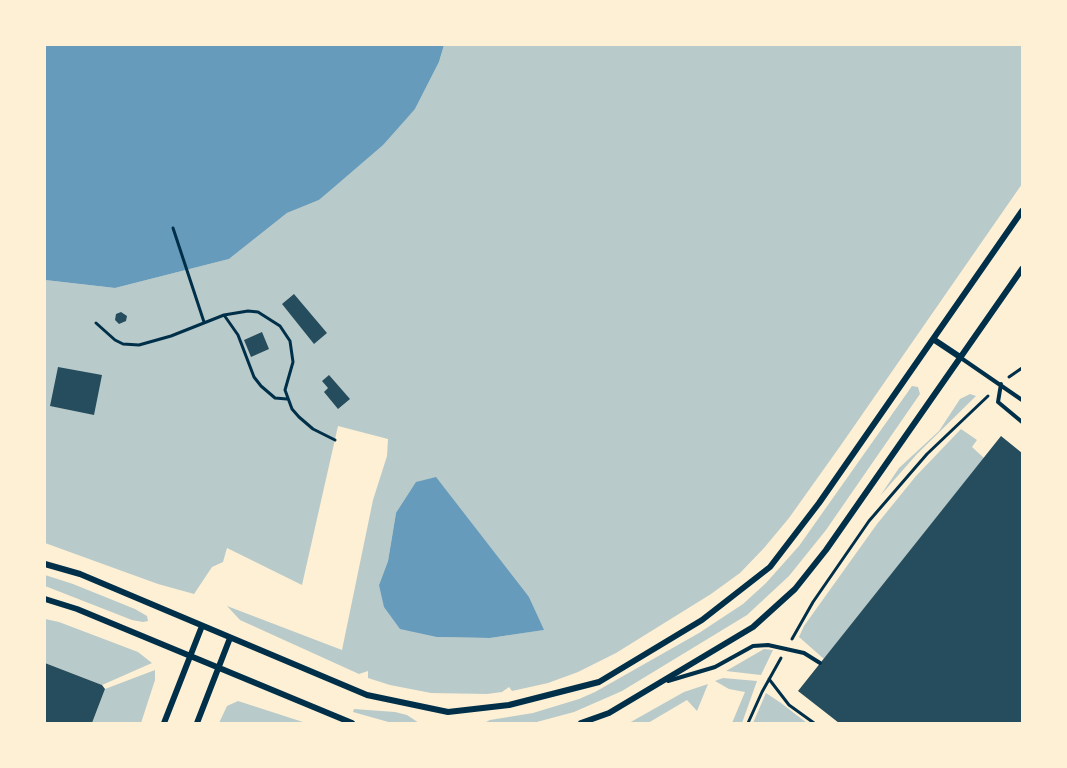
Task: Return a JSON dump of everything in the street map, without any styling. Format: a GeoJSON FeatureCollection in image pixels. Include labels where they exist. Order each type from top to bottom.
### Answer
{"type":"FeatureCollection","features":[{"type":"Feature","properties":{"kind":"street"},"geometry":{"type":"LineString","coordinates":[[45,564],[80,574],[367,695],[448,712],[509,705],[599,682],[702,620],[770,567],[819,503],[1022,211]]}},
{"type":"Feature","properties":{"kind":"street"},"geometry":{"type":"LineString","coordinates":[[581,723],[609,713],[753,627],[795,589],[826,550],[1022,269]]}},
{"type":"Feature","properties":{"kind":"street"},"geometry":{"type":"LineString","coordinates":[[933,339],[960,357]]}},
{"type":"Feature","properties":{"kind":"street"},"geometry":{"type":"LineString","coordinates":[[45,599],[77,609],[352,723]]}},
{"type":"Feature","properties":{"kind":"street"},"geometry":{"type":"LineString","coordinates":[[164,723],[202,626]]}},
{"type":"Feature","properties":{"kind":"street"},"geometry":{"type":"LineString","coordinates":[[197,723],[230,638]]}},
{"type":"Feature","properties":{"kind":"lane"},"geometry":{"type":"LineString","coordinates":[[960,357],[1022,400]]}},
{"type":"Feature","properties":{"kind":"lane"},"geometry":{"type":"LineString","coordinates":[[1001,384],[998,402],[1022,422]]}},
{"type":"Feature","properties":{"kind":"lane"},"geometry":{"type":"LineString","coordinates":[[661,683],[716,667],[753,646],[768,645],[804,653],[820,663]]}},
{"type":"Feature","properties":{"kind":"path"},"geometry":{"type":"LineString","coordinates":[[173,228],[204,322]]}},
{"type":"Feature","properties":{"kind":"path"},"geometry":{"type":"LineString","coordinates":[[96,323],[123,344],[139,345],[171,336],[224,315],[248,311],[258,312],[285,330],[290,341],[292,362],[285,390],[287,399],[299,417],[313,429],[335,440]]}},
{"type":"Feature","properties":{"kind":"path"},"geometry":{"type":"LineString","coordinates":[[224,315],[238,335],[254,377],[270,395],[287,399]]}},
{"type":"Feature","properties":{"kind":"path"},"geometry":{"type":"LineString","coordinates":[[748,723],[769,679],[813,602],[868,521],[927,454],[1001,384],[1022,368]]}},
{"type":"Feature","properties":{"kind":"path"},"geometry":{"type":"LineString","coordinates":[[769,679],[789,705],[814,723]]}},
{"type":"Feature","properties":{"kind":"shaded area"},"geometry":{"type":"Polygon","coordinates":[[[444,45],[1022,45],[1022,184],[789,518],[740,573],[711,594],[616,653],[578,672],[548,683],[512,691],[509,687],[502,692],[487,694],[431,693],[368,678],[368,671],[359,674],[240,620],[227,606],[342,650],[373,500],[387,456],[388,439],[338,426],[302,585],[227,548],[223,562],[212,567],[194,594],[158,584],[45,543],[45,280],[115,288],[229,259],[287,213],[319,200],[415,109],[439,62],[444,45]],[[396,513],[388,561],[379,585],[437,637],[490,638],[543,630],[529,597],[396,513]]]}},
{"type":"Feature","properties":{"kind":"shaded area"},"geometry":{"type":"Polygon","coordinates":[[[912,386],[918,387],[920,394],[826,530],[789,576],[747,615],[622,691],[574,712],[533,723],[484,723],[533,713],[595,692],[699,633],[743,604],[766,583],[799,546],[912,386]]]}},
{"type":"Feature","properties":{"kind":"shaded area"},"geometry":{"type":"Polygon","coordinates":[[[970,394],[976,396],[917,454],[880,496],[899,468],[939,431],[960,399],[970,394]]]}},
{"type":"Feature","properties":{"kind":"shaded area"},"geometry":{"type":"Polygon","coordinates":[[[961,429],[977,440],[972,447],[984,458],[824,659],[799,637],[804,626],[877,524],[916,476],[961,429]]]}},
{"type":"Feature","properties":{"kind":"shaded area"},"geometry":{"type":"Polygon","coordinates":[[[45,575],[135,609],[147,616],[148,621],[132,620],[45,586],[45,575]]]}},
{"type":"Feature","properties":{"kind":"shaded area"},"geometry":{"type":"Polygon","coordinates":[[[45,619],[59,622],[138,652],[152,663],[102,685],[45,663],[45,619]]]}},
{"type":"Feature","properties":{"kind":"shaded area"},"geometry":{"type":"Polygon","coordinates":[[[764,649],[773,650],[761,675],[726,671],[764,649]]]}},
{"type":"Feature","properties":{"kind":"shaded area"},"geometry":{"type":"Polygon","coordinates":[[[155,670],[155,680],[141,723],[92,723],[105,689],[155,670]]]}},
{"type":"Feature","properties":{"kind":"shaded area"},"geometry":{"type":"Polygon","coordinates":[[[723,678],[757,681],[742,723],[732,723],[745,692],[729,689],[715,681],[723,678]]]}},
{"type":"Feature","properties":{"kind":"shaded area"},"geometry":{"type":"Polygon","coordinates":[[[708,684],[697,711],[687,700],[648,723],[629,723],[684,692],[708,684]]]}},
{"type":"Feature","properties":{"kind":"shaded area"},"geometry":{"type":"Polygon","coordinates":[[[766,693],[781,703],[807,723],[753,723],[766,693]]]}},
{"type":"Feature","properties":{"kind":"shaded area"},"geometry":{"type":"Polygon","coordinates":[[[238,701],[306,723],[219,723],[227,706],[238,701]]]}},
{"type":"Feature","properties":{"kind":"shaded area"},"geometry":{"type":"Polygon","coordinates":[[[354,709],[395,712],[407,715],[419,723],[392,723],[353,712],[354,709]]]}},
{"type":"Feature","properties":{"kind":"water"},"geometry":{"type":"Polygon","coordinates":[[[45,45],[444,45],[439,62],[415,109],[383,145],[319,200],[287,213],[229,259],[115,288],[45,280],[45,45]]]}},
{"type":"Feature","properties":{"kind":"water"},"geometry":{"type":"Polygon","coordinates":[[[436,477],[529,597],[544,630],[490,638],[437,637],[400,629],[384,607],[379,585],[388,561],[396,513],[416,482],[436,477]]]}},
{"type":"Feature","properties":{"kind":"building"},"geometry":{"type":"Polygon","coordinates":[[[294,294],[327,333],[314,344],[282,304],[294,294]]]}},
{"type":"Feature","properties":{"kind":"building"},"geometry":{"type":"Polygon","coordinates":[[[121,312],[127,316],[126,321],[119,324],[115,320],[116,314],[121,312]]]}},
{"type":"Feature","properties":{"kind":"building"},"geometry":{"type":"Polygon","coordinates":[[[262,332],[269,349],[251,357],[244,340],[262,332]]]}},
{"type":"Feature","properties":{"kind":"building"},"geometry":{"type":"Polygon","coordinates":[[[58,367],[102,375],[94,415],[50,406],[58,367]]]}},
{"type":"Feature","properties":{"kind":"building"},"geometry":{"type":"Polygon","coordinates":[[[329,375],[350,399],[338,409],[324,392],[328,388],[322,381],[329,375]]]}},
{"type":"Feature","properties":{"kind":"building"},"geometry":{"type":"Polygon","coordinates":[[[1001,436],[1022,453],[1022,723],[839,723],[798,691],[1001,436]]]}},
{"type":"Feature","properties":{"kind":"building"},"geometry":{"type":"Polygon","coordinates":[[[45,663],[102,685],[105,689],[92,723],[45,723],[45,663]]]}}]}
